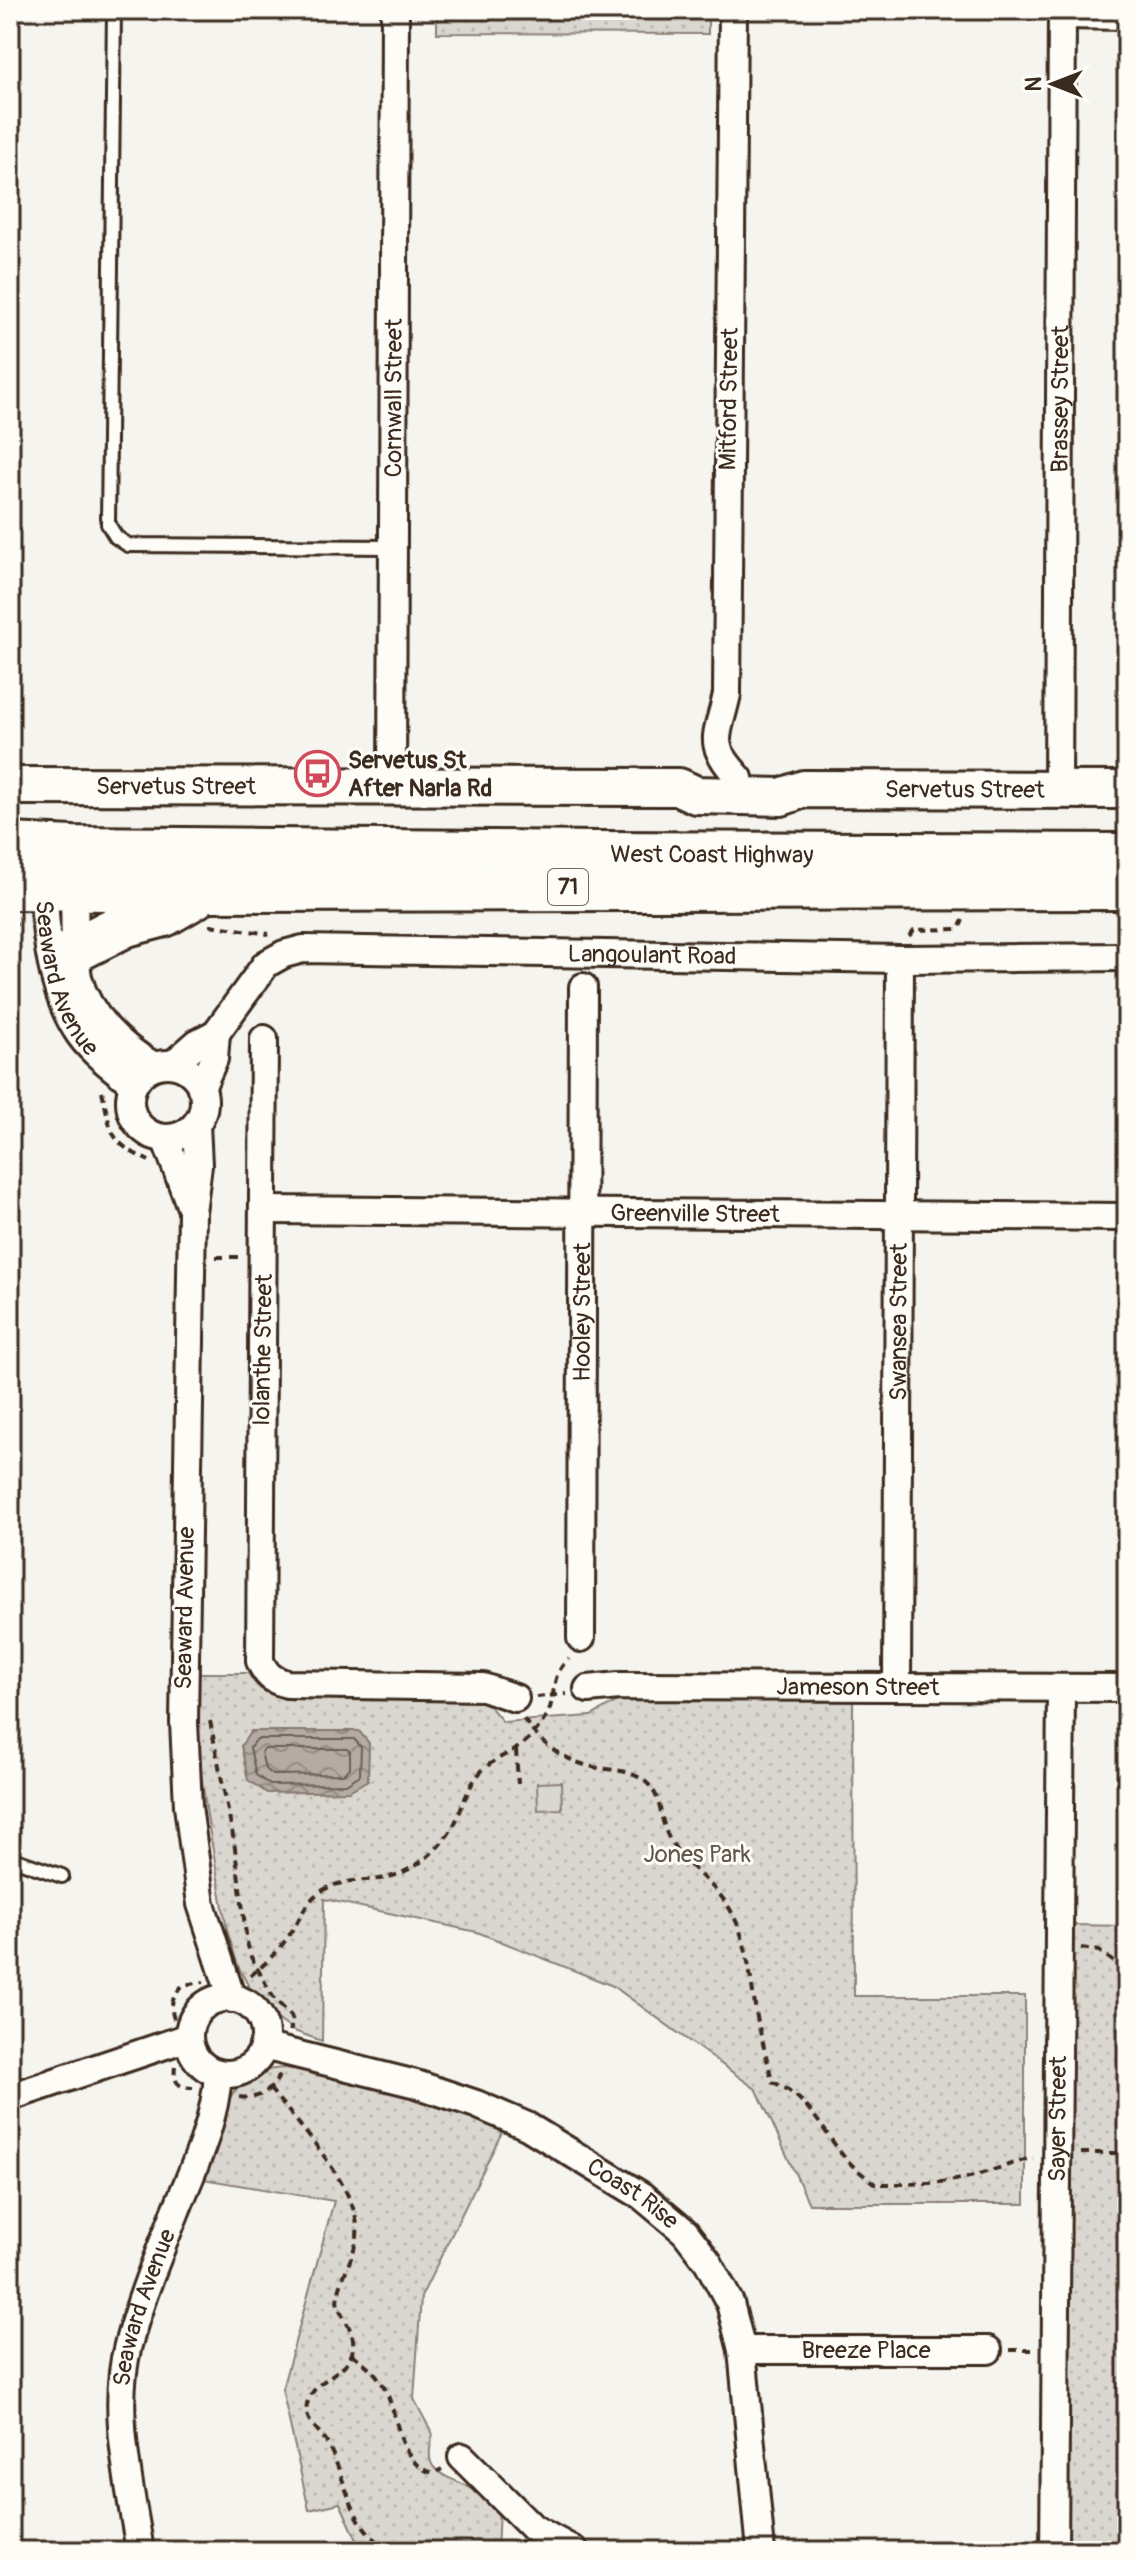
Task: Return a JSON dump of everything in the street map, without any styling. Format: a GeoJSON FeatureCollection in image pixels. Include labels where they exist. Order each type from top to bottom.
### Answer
{"type":"FeatureCollection","features":[{"type":"Feature","properties":{"kind":"highway","name":"West Coast Highway"},"geometry":{"type":"LineString","coordinates":[[39,876],[566,854],[1127,856]]}},
{"type":"Feature","properties":{"kind":"highway","name":"West Coast Highway"},"geometry":{"type":"LineString","coordinates":[[39,876],[207,889],[1127,887]]}},
{"type":"Feature","properties":{"kind":"highway"},"geometry":{"type":"LineString","coordinates":[[77,949],[126,924],[164,914],[207,889]]}},
{"type":"Feature","properties":{"kind":"street","name":"Cornwall Street"},"geometry":{"type":"LineString","coordinates":[[392,788],[395,10]]}},
{"type":"Feature","properties":{"kind":"street","name":"Mitford Street"},"geometry":{"type":"LineString","coordinates":[[733,10],[727,694],[715,737],[717,750],[739,778]]}},
{"type":"Feature","properties":{"kind":"street"},"geometry":{"type":"LineString","coordinates":[[1062,13],[1127,16]]}},
{"type":"Feature","properties":{"kind":"street","name":"Brassey Street"},"geometry":{"type":"LineString","coordinates":[[1058,789],[1062,13]]}},
{"type":"Feature","properties":{"kind":"street","name":"Servetus Street"},"geometry":{"type":"LineString","coordinates":[[10,786],[679,787],[696,779],[739,778],[780,779],[804,789]]}},
{"type":"Feature","properties":{"kind":"street","name":"Servetus Street"},"geometry":{"type":"LineString","coordinates":[[679,787],[696,795],[781,797],[804,789],[1127,790]]}},
{"type":"Feature","properties":{"kind":"street","name":"Seaward Avenue"},"geometry":{"type":"LineString","coordinates":[[39,876],[77,949],[78,976],[85,998],[130,1053],[163,1065]]}},
{"type":"Feature","properties":{"kind":"street","name":"Seaward Avenue"},"geometry":{"type":"LineString","coordinates":[[39,876],[60,997],[76,1030],[97,1054],[133,1084]]}},
{"type":"Feature","properties":{"kind":"street","name":"Langoulant Road"},"geometry":{"type":"LineString","coordinates":[[163,1065],[216,1033],[266,964],[284,954],[303,949],[903,950],[1127,957]]}},
{"type":"Feature","properties":{"kind":"street","name":"Swansea Street"},"geometry":{"type":"LineString","coordinates":[[897,1686],[903,950]]}},
{"type":"Feature","properties":{"kind":"street","name":"Hooley Street"},"geometry":{"type":"LineString","coordinates":[[577,1647],[583,987]]}},
{"type":"Feature","properties":{"kind":"street","name":"Langoulant Road"},"geometry":{"type":"LineString","coordinates":[[201,1088],[214,1059],[216,1033]]}},
{"type":"Feature","properties":{"kind":"street","name":"Iolanthe Street"},"geometry":{"type":"LineString","coordinates":[[264,1039],[260,1661],[265,1673],[275,1681],[287,1684],[483,1687],[515,1698]]}},
{"type":"Feature","properties":{"kind":"street"},"geometry":{"type":"LineString","coordinates":[[163,1065],[185,1069],[195,1077],[201,1088],[203,1107],[196,1124],[182,1135],[165,1138],[153,1136],[135,1120],[130,1108],[133,1084],[142,1073],[163,1065]]}},
{"type":"Feature","properties":{"kind":"street","name":"Seaward Avenue"},"geometry":{"type":"LineString","coordinates":[[196,1124],[198,1165],[192,1212],[184,1722],[188,1806],[201,1904],[230,1992]]}},
{"type":"Feature","properties":{"kind":"street","name":"Seaward Avenue"},"geometry":{"type":"LineString","coordinates":[[165,1138],[192,1212]]}},
{"type":"Feature","properties":{"kind":"street","name":"Greenville Street"},"geometry":{"type":"LineString","coordinates":[[265,1210],[1127,1217]]}},
{"type":"Feature","properties":{"kind":"street","name":"Jameson Street"},"geometry":{"type":"LineString","coordinates":[[588,1689],[619,1686],[1127,1688]]}},
{"type":"Feature","properties":{"kind":"street","name":"Sayer Street"},"geometry":{"type":"LineString","coordinates":[[1054,2551],[1061,1688]]}},
{"type":"Feature","properties":{"kind":"street"},"geometry":{"type":"LineString","coordinates":[[10,2097],[184,2038],[191,2022],[207,2003],[230,1992],[255,2011],[273,2048],[240,2072],[218,2080],[196,2059],[184,2038]]}},
{"type":"Feature","properties":{"kind":"street","name":"Coast Rise"},"geometry":{"type":"LineString","coordinates":[[273,2048],[402,2080],[476,2104],[527,2126],[642,2196],[685,2232],[708,2262],[730,2303],[742,2350],[761,2551]]}},
{"type":"Feature","properties":{"kind":"street","name":"Seaward Avenue"},"geometry":{"type":"LineString","coordinates":[[140,2551],[121,2405],[127,2347],[162,2245],[202,2148],[218,2080]]}},
{"type":"Feature","properties":{"kind":"street","name":"Breeze Place"},"geometry":{"type":"LineString","coordinates":[[742,2350],[988,2350]]}},
{"type":"Feature","properties":{"kind":"street"},"geometry":{"type":"LineString","coordinates":[[462,2457],[533,2528],[575,2551]]}},
{"type":"Feature","properties":{"kind":"lane"},"geometry":{"type":"LineString","coordinates":[[114,10],[108,524],[116,537],[128,545],[393,547]]}},
{"type":"Feature","properties":{"kind":"lane"},"geometry":{"type":"LineString","coordinates":[[10,1858],[62,1876]]}},
{"type":"Feature","properties":{"kind":"path"},"geometry":{"type":"LineString","coordinates":[[10,926],[39,876]]}},
{"type":"Feature","properties":{"kind":"path"},"geometry":{"type":"LineString","coordinates":[[23,932],[39,876]]}},
{"type":"Feature","properties":{"kind":"path"},"geometry":{"type":"LineString","coordinates":[[903,950],[914,930],[959,929],[966,914]]}},
{"type":"Feature","properties":{"kind":"path"},"geometry":{"type":"LineString","coordinates":[[96,1079],[111,1133],[119,1144],[158,1169]]}},
{"type":"Feature","properties":{"kind":"path"},"geometry":{"type":"LineString","coordinates":[[191,1258],[250,1257]]}},
{"type":"Feature","properties":{"kind":"path"},"geometry":{"type":"LineString","coordinates":[[209,1718],[234,1841],[244,1928],[251,1957],[258,1969],[273,1997],[293,2021],[273,2048],[279,2076],[270,2089],[261,2095],[243,2098],[218,2080],[183,2088],[178,2085],[174,2075],[184,2038],[171,2010],[171,2001],[183,1985],[202,1982],[230,1992],[258,1969],[291,1933],[307,1903],[330,1885],[406,1873],[425,1859],[449,1833],[468,1790],[480,1772],[516,1749],[533,1734],[550,1711],[554,1678],[577,1647]]}},
{"type":"Feature","properties":{"kind":"path"},"geometry":{"type":"LineString","coordinates":[[588,1689],[553,1697],[515,1698],[533,1734],[565,1756],[591,1767],[618,1769],[639,1777],[651,1786],[660,1802],[667,1835],[730,1907],[744,1937],[753,1998],[772,2082],[787,2088],[802,2101],[849,2162],[875,2184],[927,2184],[978,2175],[1005,2164],[1057,2153],[1127,2153]]}},
{"type":"Feature","properties":{"kind":"path"},"geometry":{"type":"LineString","coordinates":[[516,1749],[518,1784]]}},
{"type":"Feature","properties":{"kind":"path"},"geometry":{"type":"LineString","coordinates":[[1070,1946],[1099,1951],[1127,1971]]}},
{"type":"Feature","properties":{"kind":"path"},"geometry":{"type":"LineString","coordinates":[[270,2089],[340,2180],[354,2206],[356,2245],[337,2301],[351,2332],[354,2344],[352,2354],[343,2368],[311,2393],[307,2413],[308,2421],[327,2443],[360,2522],[385,2551]]}},
{"type":"Feature","properties":{"kind":"path"},"geometry":{"type":"LineString","coordinates":[[988,2350],[1042,2349]]}},
{"type":"Feature","properties":{"kind":"path"},"geometry":{"type":"LineString","coordinates":[[352,2354],[371,2368],[383,2385],[395,2410],[401,2439],[414,2463],[423,2471],[434,2473],[462,2457]]}},
{"type":"Feature","properties":{"kind":"green space"},"geometry":{"type":"Polygon","coordinates":[[[437,10],[708,10],[708,34],[437,33],[437,10]]]}},
{"type":"Feature","properties":{"kind":"green space","name":"Jones Park"},"geometry":{"type":"Polygon","coordinates":[[[196,1673],[248,1673],[260,1688],[277,1696],[482,1697],[503,1722],[591,1716],[625,1697],[853,1698],[854,1996],[1025,1996],[1025,2204],[809,2204],[757,2090],[613,1986],[477,1932],[324,1899],[322,2041],[294,2031],[269,2013],[250,1989],[238,1966],[227,1930],[196,1739],[196,1673]]]}},
{"type":"Feature","properties":{"kind":"green space"},"geometry":{"type":"Polygon","coordinates":[[[561,1782],[562,1809],[538,1810],[537,1783],[561,1782]]]}},
{"type":"Feature","properties":{"kind":"green space"},"geometry":{"type":"Polygon","coordinates":[[[1072,1925],[1127,1926],[1127,2551],[1065,2551],[1072,1925]]]}},
{"type":"Feature","properties":{"kind":"green space"},"geometry":{"type":"Polygon","coordinates":[[[284,2068],[395,2092],[503,2130],[421,2297],[414,2399],[433,2435],[430,2456],[435,2469],[476,2491],[499,2510],[497,2551],[362,2551],[340,2503],[309,2510],[282,2389],[334,2201],[203,2179],[223,2113],[235,2090],[252,2075],[284,2068]]]}},
{"type":"Feature","properties":{"kind":"water"},"geometry":{"type":"Polygon","coordinates":[[[251,1731],[359,1731],[369,1743],[368,1780],[349,1791],[267,1793],[248,1780],[241,1746],[251,1731]]]}},
{"type":"Feature","properties":{"kind":"place","name":"Servetus St After Narla Rd"},"geometry":{"type":"Point","coordinates":[317,774]}}]}
